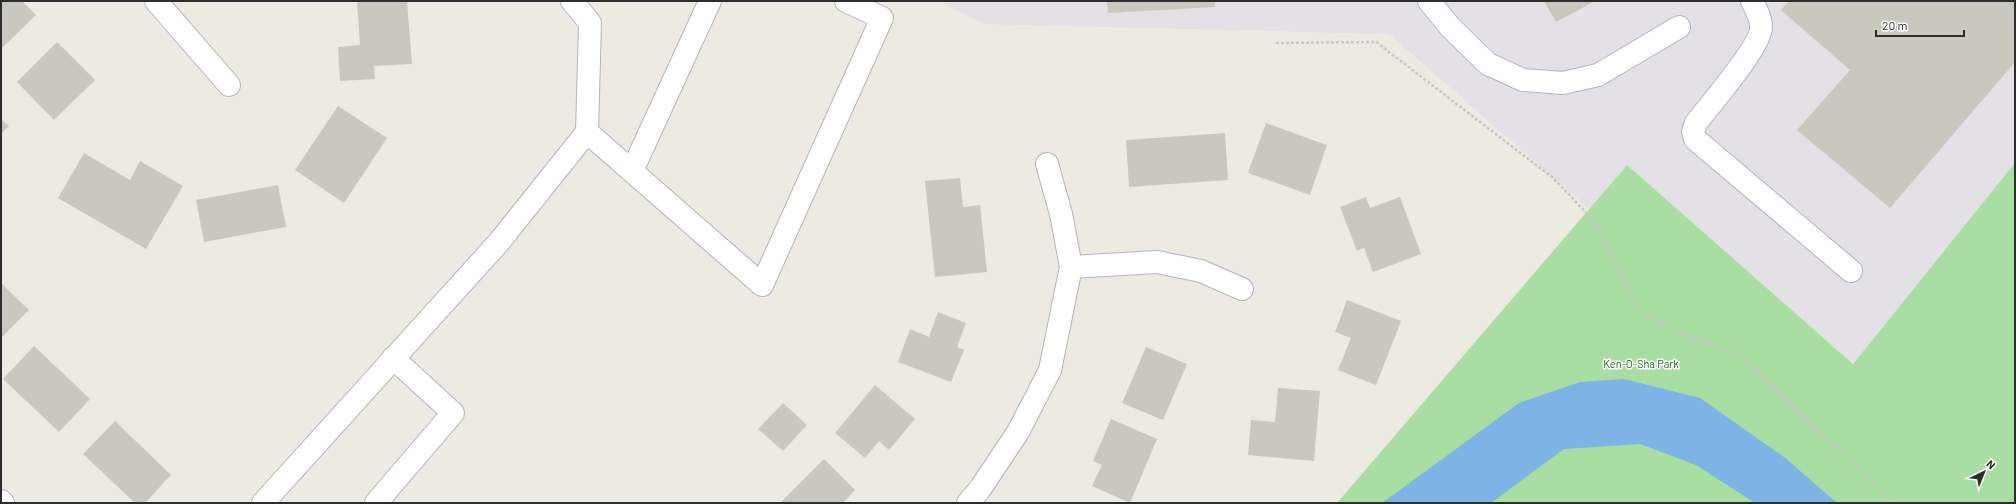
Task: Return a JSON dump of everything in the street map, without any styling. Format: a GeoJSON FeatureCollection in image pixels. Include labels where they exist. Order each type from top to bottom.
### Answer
{"type":"FeatureCollection","features":[{"type":"Feature","properties":{"kind":"street"},"geometry":{"type":"LineString","coordinates":[[156,1],[229,84]]}},
{"type":"Feature","properties":{"kind":"street"},"geometry":{"type":"LineString","coordinates":[[262,503],[499,242],[587,132],[590,23],[572,1]]}},
{"type":"Feature","properties":{"kind":"street"},"geometry":{"type":"LineString","coordinates":[[632,171],[710,1]]}},
{"type":"Feature","properties":{"kind":"street"},"geometry":{"type":"LineString","coordinates":[[587,132],[762,285],[882,18],[846,1]]}},
{"type":"Feature","properties":{"kind":"street"},"geometry":{"type":"LineString","coordinates":[[1429,1],[1450,27],[1488,64],[1523,80],[1564,83],[1598,75],[1680,27]]}},
{"type":"Feature","properties":{"kind":"street"},"geometry":{"type":"LineString","coordinates":[[1752,1],[1758,13],[1761,28],[1755,45],[1696,123],[1693,131],[1695,139],[1851,271]]}},
{"type":"Feature","properties":{"kind":"street"},"geometry":{"type":"LineString","coordinates":[[968,503],[980,489],[1018,432],[1050,370],[1071,267],[1061,214],[1047,164]]}},
{"type":"Feature","properties":{"kind":"street"},"geometry":{"type":"LineString","coordinates":[[1071,267],[1157,262],[1201,272],[1242,289]]}},
{"type":"Feature","properties":{"kind":"street"},"geometry":{"type":"LineString","coordinates":[[376,503],[453,413],[393,358]]}},
{"type":"Feature","properties":{"kind":"path"},"geometry":{"type":"LineString","coordinates":[[1276,43],[1376,42],[1553,178],[1598,225],[1613,259],[1641,312],[1671,329],[1741,356],[1856,466],[1892,503]]}},
{"type":"Feature","properties":{"kind":"shaded area"},"geometry":{"type":"Polygon","coordinates":[[[939,1],[2015,1],[2015,163],[1853,364],[1627,165],[1589,209],[1389,34],[983,24],[939,1]]]}},
{"type":"Feature","properties":{"kind":"green space","name":"Ken-O-Sha Park"},"geometry":{"type":"Polygon","coordinates":[[[2015,163],[2015,503],[1337,503],[1627,165],[1853,364],[2015,163]]]}},
{"type":"Feature","properties":{"kind":"water"},"geometry":{"type":"Polygon","coordinates":[[[1624,379],[1700,398],[1784,457],[1837,503],[1755,503],[1696,465],[1640,444],[1564,449],[1491,503],[1382,503],[1519,403],[1580,382],[1624,379]]]}},
{"type":"Feature","properties":{"kind":"building"},"geometry":{"type":"Polygon","coordinates":[[[1,1],[22,1],[36,15],[1,49],[1,1]]]}},
{"type":"Feature","properties":{"kind":"building"},"geometry":{"type":"Polygon","coordinates":[[[357,1],[407,1],[412,64],[374,66],[375,79],[340,81],[338,47],[360,45],[357,1]]]}},
{"type":"Feature","properties":{"kind":"building"},"geometry":{"type":"Polygon","coordinates":[[[1107,1],[1215,1],[1215,7],[1108,13],[1107,1]]]}},
{"type":"Feature","properties":{"kind":"building"},"geometry":{"type":"Polygon","coordinates":[[[1544,1],[1595,1],[1556,22],[1544,1]]]}},
{"type":"Feature","properties":{"kind":"building"},"geometry":{"type":"Polygon","coordinates":[[[1789,1],[2015,1],[2015,62],[1890,208],[1797,130],[1850,70],[1781,10],[1789,1]]]}},
{"type":"Feature","properties":{"kind":"building"},"geometry":{"type":"Polygon","coordinates":[[[57,42],[95,80],[54,120],[17,82],[57,42]]]}},
{"type":"Feature","properties":{"kind":"building"},"geometry":{"type":"Polygon","coordinates":[[[338,106],[387,138],[344,203],[295,170],[338,106]]]}},
{"type":"Feature","properties":{"kind":"building"},"geometry":{"type":"Polygon","coordinates":[[[1,119],[9,126],[1,134],[1,119]]]}},
{"type":"Feature","properties":{"kind":"building"},"geometry":{"type":"Polygon","coordinates":[[[1266,123],[1327,145],[1310,195],[1248,173],[1266,123]]]}},
{"type":"Feature","properties":{"kind":"building"},"geometry":{"type":"Polygon","coordinates":[[[1225,133],[1228,180],[1129,187],[1126,140],[1225,133]]]}},
{"type":"Feature","properties":{"kind":"building"},"geometry":{"type":"Polygon","coordinates":[[[84,153],[130,180],[140,161],[183,186],[146,249],[58,198],[84,153]]]}},
{"type":"Feature","properties":{"kind":"building"},"geometry":{"type":"Polygon","coordinates":[[[960,178],[963,207],[980,205],[987,272],[935,277],[925,181],[960,178]]]}},
{"type":"Feature","properties":{"kind":"building"},"geometry":{"type":"Polygon","coordinates":[[[278,185],[286,227],[204,242],[196,200],[278,185]]]}},
{"type":"Feature","properties":{"kind":"building"},"geometry":{"type":"Polygon","coordinates":[[[1366,197],[1370,208],[1400,197],[1421,254],[1373,272],[1364,248],[1357,251],[1340,207],[1366,197]]]}},
{"type":"Feature","properties":{"kind":"building"},"geometry":{"type":"Polygon","coordinates":[[[1,283],[29,310],[1,338],[1,283]]]}},
{"type":"Feature","properties":{"kind":"building"},"geometry":{"type":"Polygon","coordinates":[[[1347,300],[1401,321],[1376,385],[1338,370],[1351,338],[1335,332],[1347,300]]]}},
{"type":"Feature","properties":{"kind":"building"},"geometry":{"type":"Polygon","coordinates":[[[938,312],[966,323],[957,347],[964,350],[951,382],[898,362],[910,329],[929,337],[938,312]]]}},
{"type":"Feature","properties":{"kind":"building"},"geometry":{"type":"Polygon","coordinates":[[[34,346],[90,399],[59,432],[3,379],[34,346]]]}},
{"type":"Feature","properties":{"kind":"building"},"geometry":{"type":"Polygon","coordinates":[[[1146,347],[1187,364],[1163,420],[1122,403],[1146,347]]]}},
{"type":"Feature","properties":{"kind":"building"},"geometry":{"type":"Polygon","coordinates":[[[875,385],[915,419],[889,450],[879,441],[865,458],[835,433],[875,385]]]}},
{"type":"Feature","properties":{"kind":"building"},"geometry":{"type":"Polygon","coordinates":[[[1278,388],[1320,391],[1314,461],[1248,455],[1251,420],[1275,422],[1278,388]]]}},
{"type":"Feature","properties":{"kind":"building"},"geometry":{"type":"Polygon","coordinates":[[[783,403],[807,425],[783,451],[758,429],[783,403]]]}},
{"type":"Feature","properties":{"kind":"building"},"geometry":{"type":"Polygon","coordinates":[[[1111,419],[1157,439],[1130,503],[1092,486],[1102,465],[1093,461],[1111,419]]]}},
{"type":"Feature","properties":{"kind":"building"},"geometry":{"type":"Polygon","coordinates":[[[115,421],[171,475],[145,503],[135,503],[83,454],[115,421]]]}},
{"type":"Feature","properties":{"kind":"building"},"geometry":{"type":"Polygon","coordinates":[[[824,459],[855,490],[843,503],[780,503],[824,459]]]}}]}
